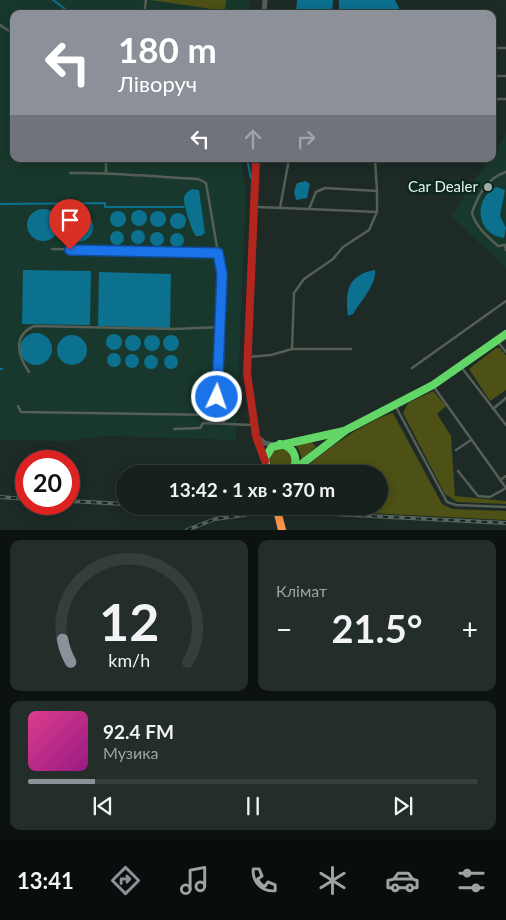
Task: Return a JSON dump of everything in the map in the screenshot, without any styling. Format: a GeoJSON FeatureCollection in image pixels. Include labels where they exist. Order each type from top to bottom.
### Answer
{"type":"FeatureCollection","features":[{"type":"Feature","properties":{"kind":"main road"},"geometry":{"type":"LineString","coordinates":[[256,162],[247,373],[256,436],[267,465]]}},
{"type":"Feature","properties":{"kind":"main road"},"geometry":{"type":"LineString","coordinates":[[300,465],[346,430],[396,406],[432,385],[461,367],[506,334]]}},
{"type":"Feature","properties":{"kind":"main road"},"geometry":{"type":"LineString","coordinates":[[268,465],[267,452],[276,445],[346,430]]}},
{"type":"Feature","properties":{"kind":"main road"},"geometry":{"type":"LineString","coordinates":[[276,445],[287,446],[294,452],[297,461],[295,465]]}},
{"type":"Feature","properties":{"kind":"main road"},"geometry":{"type":"LineString","coordinates":[[278,515],[282,530]]}},
{"type":"Feature","properties":{"kind":"street"},"geometry":{"type":"LineString","coordinates":[[256,436],[265,443],[276,445]]}},
{"type":"Feature","properties":{"kind":"lane"},"geometry":{"type":"LineString","coordinates":[[106,162],[106,172]]}},
{"type":"Feature","properties":{"kind":"lane"},"geometry":{"type":"LineString","coordinates":[[280,208],[288,162]]}},
{"type":"Feature","properties":{"kind":"lane"},"geometry":{"type":"LineString","coordinates":[[292,348],[294,293],[304,279],[333,259],[343,247],[369,230],[376,212],[375,162]]}},
{"type":"Feature","properties":{"kind":"lane"},"geometry":{"type":"LineString","coordinates":[[70,173],[106,172],[134,176],[198,179],[206,183],[222,274],[216,415]]}},
{"type":"Feature","properties":{"kind":"lane"},"geometry":{"type":"LineString","coordinates":[[506,172],[492,178],[486,185],[472,213],[475,222],[498,246],[506,245],[506,250]]}},
{"type":"Feature","properties":{"kind":"lane"},"geometry":{"type":"LineString","coordinates":[[309,209],[316,192],[325,188],[377,191]]}},
{"type":"Feature","properties":{"kind":"lane"},"geometry":{"type":"LineString","coordinates":[[255,207],[376,212]]}},
{"type":"Feature","properties":{"kind":"lane"},"geometry":{"type":"LineString","coordinates":[[52,250],[218,253]]}},
{"type":"Feature","properties":{"kind":"lane"},"geometry":{"type":"LineString","coordinates":[[412,368],[506,301]]}},
{"type":"Feature","properties":{"kind":"lane"},"geometry":{"type":"LineString","coordinates":[[29,372],[21,360],[19,342],[26,330],[34,326],[174,329],[220,327]]}},
{"type":"Feature","properties":{"kind":"lane"},"geometry":{"type":"LineString","coordinates":[[497,340],[506,352]]}},
{"type":"Feature","properties":{"kind":"lane"},"geometry":{"type":"LineString","coordinates":[[248,357],[271,355],[292,348],[350,349]]}},
{"type":"Feature","properties":{"kind":"lane"},"geometry":{"type":"LineString","coordinates":[[461,367],[506,425]]}},
{"type":"Feature","properties":{"kind":"lane"},"geometry":{"type":"LineString","coordinates":[[432,385],[506,488],[490,497],[478,496],[458,471]]}},
{"type":"Feature","properties":{"kind":"lane"},"geometry":{"type":"LineString","coordinates":[[493,408],[506,398]]}},
{"type":"Feature","properties":{"kind":"lane"},"geometry":{"type":"LineString","coordinates":[[18,406],[22,412],[216,415],[224,422]]}},
{"type":"Feature","properties":{"kind":"lane"},"geometry":{"type":"LineString","coordinates":[[396,406],[447,502],[456,505],[506,507]]}},
{"type":"Feature","properties":{"kind":"lane"},"geometry":{"type":"LineString","coordinates":[[174,429],[200,428],[203,423],[254,424]]}},
{"type":"Feature","properties":{"kind":"lane"},"geometry":{"type":"LineString","coordinates":[[456,450],[471,440]]}},
{"type":"Feature","properties":{"kind":"lane"},"geometry":{"type":"LineString","coordinates":[[500,480],[506,476]]}},
{"type":"Feature","properties":{"kind":"shaded area"},"geometry":{"type":"Polygon","coordinates":[[[0,0],[250,0],[249,10],[10,10],[10,162],[243,162],[242,172],[246,192],[236,440],[106,436],[69,441],[0,440],[0,0]]]}},
{"type":"Feature","properties":{"kind":"shaded area","name":"Car Dealer"},"geometry":{"type":"Polygon","coordinates":[[[506,134],[506,268],[451,216],[487,162],[496,162],[496,149],[506,134]]]}},
{"type":"Feature","properties":{"kind":"green space"},"geometry":{"type":"Polygon","coordinates":[[[151,0],[226,0],[225,10],[151,0]]]}},
{"type":"Feature","properties":{"kind":"green space"},"geometry":{"type":"Polygon","coordinates":[[[496,348],[500,348],[506,356],[506,390],[490,401],[469,369],[496,348]]]}},
{"type":"Feature","properties":{"kind":"green space"},"geometry":{"type":"Polygon","coordinates":[[[433,391],[446,406],[437,414],[451,436],[455,496],[506,501],[506,504],[457,502],[445,494],[403,413],[408,403],[433,391]]]}},
{"type":"Feature","properties":{"kind":"green space"},"geometry":{"type":"Polygon","coordinates":[[[393,413],[442,504],[452,509],[506,511],[506,520],[388,514],[388,465],[309,465],[357,430],[393,413]]]}},
{"type":"Feature","properties":{"kind":"green space"},"geometry":{"type":"Polygon","coordinates":[[[311,441],[316,447],[302,460],[295,444],[311,441]]]}},
{"type":"Feature","properties":{"kind":"green space"},"geometry":{"type":"Polygon","coordinates":[[[277,449],[285,449],[292,456],[291,465],[270,464],[270,456],[277,449]]]}},
{"type":"Feature","properties":{"kind":"water"},"geometry":{"type":"Polygon","coordinates":[[[297,0],[333,0],[332,10],[296,10],[297,0]]]}},
{"type":"Feature","properties":{"kind":"water"},"geometry":{"type":"Polygon","coordinates":[[[339,0],[395,0],[400,10],[339,10],[339,0]]]}},
{"type":"Feature","properties":{"kind":"water"},"geometry":{"type":"Polygon","coordinates":[[[306,181],[310,184],[307,198],[296,200],[294,192],[297,183],[306,181]]]}},
{"type":"Feature","properties":{"kind":"water"},"geometry":{"type":"Polygon","coordinates":[[[496,187],[505,190],[500,216],[506,228],[504,238],[488,231],[483,224],[481,216],[483,200],[496,187]]]}},
{"type":"Feature","properties":{"kind":"water"},"geometry":{"type":"Polygon","coordinates":[[[192,189],[199,190],[205,233],[201,236],[196,236],[194,233],[184,201],[187,192],[192,189]]]}},
{"type":"Feature","properties":{"kind":"water"},"geometry":{"type":"Polygon","coordinates":[[[43,209],[54,214],[59,225],[54,236],[43,241],[32,236],[27,225],[32,214],[43,209]]]}},
{"type":"Feature","properties":{"kind":"water"},"geometry":{"type":"Polygon","coordinates":[[[139,210],[147,218],[139,226],[131,218],[139,210]]]}},
{"type":"Feature","properties":{"kind":"water"},"geometry":{"type":"Polygon","coordinates":[[[118,211],[126,219],[118,227],[110,219],[118,211]]]}},
{"type":"Feature","properties":{"kind":"water"},"geometry":{"type":"Polygon","coordinates":[[[158,211],[166,219],[158,227],[150,219],[158,211]]]}},
{"type":"Feature","properties":{"kind":"water"},"geometry":{"type":"Polygon","coordinates":[[[78,212],[89,216],[93,227],[89,238],[78,242],[67,238],[63,227],[67,216],[78,212]]]}},
{"type":"Feature","properties":{"kind":"water"},"geometry":{"type":"Polygon","coordinates":[[[178,213],[186,221],[178,229],[170,221],[178,213]]]}},
{"type":"Feature","properties":{"kind":"water"},"geometry":{"type":"Polygon","coordinates":[[[135,230],[141,230],[145,237],[141,244],[135,244],[131,240],[131,234],[135,230]]]}},
{"type":"Feature","properties":{"kind":"water"},"geometry":{"type":"Polygon","coordinates":[[[114,231],[120,231],[124,238],[120,245],[114,245],[110,241],[110,235],[114,231]]]}},
{"type":"Feature","properties":{"kind":"water"},"geometry":{"type":"Polygon","coordinates":[[[154,232],[160,232],[164,239],[160,246],[154,246],[150,242],[150,236],[154,232]]]}},
{"type":"Feature","properties":{"kind":"water"},"geometry":{"type":"Polygon","coordinates":[[[174,233],[180,233],[184,240],[180,247],[174,247],[170,243],[170,237],[174,233]]]}},
{"type":"Feature","properties":{"kind":"water"},"geometry":{"type":"Polygon","coordinates":[[[23,270],[91,271],[90,325],[22,324],[23,270]]]}},
{"type":"Feature","properties":{"kind":"water"},"geometry":{"type":"Polygon","coordinates":[[[375,270],[373,281],[367,293],[353,314],[348,316],[347,299],[350,285],[359,276],[375,270]]]}},
{"type":"Feature","properties":{"kind":"water"},"geometry":{"type":"Polygon","coordinates":[[[99,272],[171,274],[170,328],[98,326],[99,272]]]}},
{"type":"Feature","properties":{"kind":"water"},"geometry":{"type":"Polygon","coordinates":[[[36,333],[42,334],[47,338],[51,343],[51,355],[47,360],[42,364],[36,365],[30,364],[25,360],[21,355],[20,349],[21,343],[25,338],[30,334],[36,333]]]}},
{"type":"Feature","properties":{"kind":"water"},"geometry":{"type":"Polygon","coordinates":[[[114,334],[122,342],[114,350],[106,342],[114,334]]]}},
{"type":"Feature","properties":{"kind":"water"},"geometry":{"type":"Polygon","coordinates":[[[72,335],[83,339],[87,350],[83,361],[72,365],[61,361],[57,350],[61,339],[72,335]]]}},
{"type":"Feature","properties":{"kind":"water"},"geometry":{"type":"Polygon","coordinates":[[[133,335],[141,343],[133,351],[125,343],[133,335]]]}},
{"type":"Feature","properties":{"kind":"water"},"geometry":{"type":"Polygon","coordinates":[[[152,335],[160,343],[152,351],[144,343],[152,335]]]}},
{"type":"Feature","properties":{"kind":"water"},"geometry":{"type":"Polygon","coordinates":[[[171,335],[179,343],[171,351],[163,343],[171,335]]]}},
{"type":"Feature","properties":{"kind":"water"},"geometry":{"type":"Polygon","coordinates":[[[111,353],[117,353],[121,360],[117,367],[111,367],[107,363],[107,357],[111,353]]]}},
{"type":"Feature","properties":{"kind":"water"},"geometry":{"type":"Polygon","coordinates":[[[129,354],[135,354],[139,361],[135,368],[129,368],[125,364],[125,358],[129,354]]]}},
{"type":"Feature","properties":{"kind":"water"},"geometry":{"type":"Polygon","coordinates":[[[148,355],[154,355],[158,362],[154,369],[148,369],[144,365],[144,359],[148,355]]]}},
{"type":"Feature","properties":{"kind":"water"},"geometry":{"type":"Polygon","coordinates":[[[168,355],[174,355],[178,362],[174,369],[168,369],[164,365],[164,359],[168,355]]]}},
{"type":"Feature","properties":{"kind":"waterway"},"geometry":{"type":"LineString","coordinates":[[53,0],[67,10]]}},
{"type":"Feature","properties":{"kind":"waterway"},"geometry":{"type":"LineString","coordinates":[[248,162],[251,178]]}},
{"type":"Feature","properties":{"kind":"waterway"},"geometry":{"type":"LineString","coordinates":[[0,204],[105,203],[105,207],[184,207]]}},
{"type":"Feature","properties":{"kind":"railway"},"geometry":{"type":"LineString","coordinates":[[0,497],[15,498]]}},
{"type":"Feature","properties":{"kind":"railway"},"geometry":{"type":"LineString","coordinates":[[80,502],[116,504]]}},
{"type":"Feature","properties":{"kind":"railway"},"geometry":{"type":"LineString","coordinates":[[187,530],[215,519],[245,515]]}},
{"type":"Feature","properties":{"kind":"railway"},"geometry":{"type":"LineString","coordinates":[[350,515],[506,523]]}},
{"type":"Feature","properties":{"kind":"traffic: fast"},"geometry":{"type":"LineString","coordinates":[[300,465],[346,430],[433,385],[506,334]]}},
{"type":"Feature","properties":{"kind":"traffic: fast"},"geometry":{"type":"LineString","coordinates":[[266,465],[265,458],[272,447],[344,431]]}},
{"type":"Feature","properties":{"kind":"traffic: fast"},"geometry":{"type":"LineString","coordinates":[[280,444],[290,448],[293,452],[295,465]]}},
{"type":"Feature","properties":{"kind":"traffic: slow"},"geometry":{"type":"LineString","coordinates":[[278,515],[282,530]]}},
{"type":"Feature","properties":{"kind":"traffic: jam"},"geometry":{"type":"LineString","coordinates":[[256,162],[247,373],[256,436],[265,461]]}},
{"type":"Feature","properties":{"kind":"place","name":"Car Dealer"},"geometry":{"type":"Point","coordinates":[488,187]}},
{"type":"Feature","properties":{"kind":"route"},"geometry":{"type":"LineString","coordinates":[[70,250],[218,253],[222,274],[217,397]]}}]}
